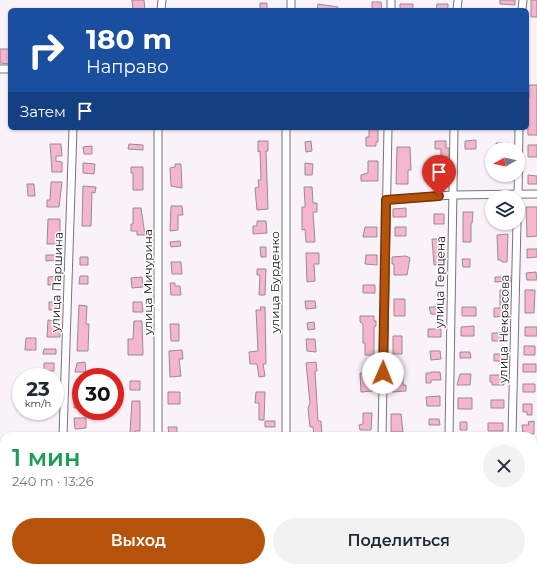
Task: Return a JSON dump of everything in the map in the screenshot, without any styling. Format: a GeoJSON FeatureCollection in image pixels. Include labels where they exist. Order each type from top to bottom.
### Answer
{"type":"FeatureCollection","features":[{"type":"Feature","properties":{"kind":"street","name":"улица Паршина"},"geometry":{"type":"LineString","coordinates":[[63,432],[73,130]]}},
{"type":"Feature","properties":{"kind":"street","name":"улица Мичурина"},"geometry":{"type":"LineString","coordinates":[[158,130],[158,432]]}},
{"type":"Feature","properties":{"kind":"street","name":"улица Бурденко"},"geometry":{"type":"LineString","coordinates":[[286,130],[286,432]]}},
{"type":"Feature","properties":{"kind":"street"},"geometry":{"type":"LineString","coordinates":[[382,432],[388,130]]}},
{"type":"Feature","properties":{"kind":"street","name":"улица Герцена"},"geometry":{"type":"LineString","coordinates":[[448,432],[454,130]]}},
{"type":"Feature","properties":{"kind":"street"},"geometry":{"type":"LineString","coordinates":[[518,190],[520,130]]}},
{"type":"Feature","properties":{"kind":"street"},"geometry":{"type":"LineString","coordinates":[[525,195],[537,194]]}},
{"type":"Feature","properties":{"kind":"street"},"geometry":{"type":"LineString","coordinates":[[386,200],[452,195],[485,195]]}},
{"type":"Feature","properties":{"kind":"street","name":"улица Некрасова"},"geometry":{"type":"LineString","coordinates":[[512,432],[517,230]]}},
{"type":"Feature","properties":{"kind":"building"},"geometry":{"type":"Polygon","coordinates":[[[132,0],[144,0],[145,8],[133,8],[132,0]]]}},
{"type":"Feature","properties":{"kind":"building"},"geometry":{"type":"Polygon","coordinates":[[[500,0],[515,0],[515,5],[500,4],[500,0]]]}},
{"type":"Feature","properties":{"kind":"building"},"geometry":{"type":"Polygon","coordinates":[[[531,0],[537,0],[537,17],[531,17],[531,0]]]}},
{"type":"Feature","properties":{"kind":"building"},"geometry":{"type":"Polygon","coordinates":[[[372,2],[381,2],[382,8],[372,8],[372,2]]]}},
{"type":"Feature","properties":{"kind":"building"},"geometry":{"type":"Polygon","coordinates":[[[260,3],[267,3],[267,8],[260,8],[260,3]]]}},
{"type":"Feature","properties":{"kind":"building"},"geometry":{"type":"Polygon","coordinates":[[[318,4],[338,7],[338,8],[317,8],[318,4]]]}},
{"type":"Feature","properties":{"kind":"building"},"geometry":{"type":"Polygon","coordinates":[[[400,4],[413,4],[413,8],[400,8],[400,4]]]}},
{"type":"Feature","properties":{"kind":"building"},"geometry":{"type":"Polygon","coordinates":[[[437,4],[448,4],[448,8],[436,8],[437,4]]]}},
{"type":"Feature","properties":{"kind":"building"},"geometry":{"type":"Polygon","coordinates":[[[0,49],[8,49],[8,64],[0,63],[0,49]]]}},
{"type":"Feature","properties":{"kind":"building"},"geometry":{"type":"Polygon","coordinates":[[[529,85],[537,85],[537,135],[528,135],[529,85]]]}},
{"type":"Feature","properties":{"kind":"building"},"geometry":{"type":"Polygon","coordinates":[[[369,130],[378,130],[378,142],[376,142],[376,146],[366,146],[366,137],[369,137],[369,130]]]}},
{"type":"Feature","properties":{"kind":"building"},"geometry":{"type":"Polygon","coordinates":[[[476,140],[476,149],[465,149],[465,141],[476,140]]]}},
{"type":"Feature","properties":{"kind":"building"},"geometry":{"type":"Polygon","coordinates":[[[258,141],[268,141],[268,151],[266,151],[268,209],[257,210],[255,188],[259,187],[258,180],[261,180],[260,151],[258,152],[258,141]]]}},
{"type":"Feature","properties":{"kind":"building"},"geometry":{"type":"Polygon","coordinates":[[[311,141],[312,151],[306,152],[305,142],[311,141]]]}},
{"type":"Feature","properties":{"kind":"building"},"geometry":{"type":"Polygon","coordinates":[[[435,141],[446,141],[446,148],[449,148],[449,157],[441,157],[441,149],[435,149],[435,141]]]}},
{"type":"Feature","properties":{"kind":"building"},"geometry":{"type":"Polygon","coordinates":[[[50,144],[61,144],[62,156],[56,156],[56,161],[62,162],[62,172],[52,172],[50,144]]]}},
{"type":"Feature","properties":{"kind":"building"},"geometry":{"type":"Polygon","coordinates":[[[129,144],[143,145],[143,150],[128,149],[129,144]]]}},
{"type":"Feature","properties":{"kind":"building"},"geometry":{"type":"Polygon","coordinates":[[[528,145],[537,145],[537,157],[528,157],[528,145]]]}},
{"type":"Feature","properties":{"kind":"building"},"geometry":{"type":"Polygon","coordinates":[[[92,146],[92,154],[84,154],[83,147],[92,146]]]}},
{"type":"Feature","properties":{"kind":"building"},"geometry":{"type":"Polygon","coordinates":[[[397,147],[410,147],[411,170],[408,170],[408,184],[396,184],[397,147]]]}},
{"type":"Feature","properties":{"kind":"building"},"geometry":{"type":"Polygon","coordinates":[[[368,161],[378,161],[378,181],[361,181],[361,175],[368,173],[368,161]]]}},
{"type":"Feature","properties":{"kind":"building"},"geometry":{"type":"Polygon","coordinates":[[[83,163],[95,164],[94,174],[83,173],[83,163]]]}},
{"type":"Feature","properties":{"kind":"building"},"geometry":{"type":"Polygon","coordinates":[[[305,163],[313,164],[312,175],[305,175],[305,163]]]}},
{"type":"Feature","properties":{"kind":"building"},"geometry":{"type":"Polygon","coordinates":[[[175,164],[181,164],[182,188],[171,186],[170,168],[175,167],[175,164]]]}},
{"type":"Feature","properties":{"kind":"building"},"geometry":{"type":"Polygon","coordinates":[[[434,164],[446,164],[445,173],[435,172],[434,164]]]}},
{"type":"Feature","properties":{"kind":"building"},"geometry":{"type":"Polygon","coordinates":[[[131,167],[143,167],[143,190],[133,190],[133,173],[131,173],[131,167]]]}},
{"type":"Feature","properties":{"kind":"building"},"geometry":{"type":"Polygon","coordinates":[[[528,175],[537,176],[537,184],[528,184],[528,175]]]}},
{"type":"Feature","properties":{"kind":"building"},"geometry":{"type":"Polygon","coordinates":[[[51,182],[62,182],[59,207],[47,207],[47,200],[50,200],[51,182]]]}},
{"type":"Feature","properties":{"kind":"building"},"geometry":{"type":"Polygon","coordinates":[[[27,184],[34,184],[35,196],[28,196],[27,184]]]}},
{"type":"Feature","properties":{"kind":"building"},"geometry":{"type":"Polygon","coordinates":[[[83,186],[96,187],[95,193],[92,192],[91,226],[82,226],[83,186]]]}},
{"type":"Feature","properties":{"kind":"building"},"geometry":{"type":"Polygon","coordinates":[[[304,187],[312,187],[313,203],[317,203],[317,212],[313,212],[315,242],[306,242],[305,229],[302,230],[302,207],[305,207],[304,187]]]}},
{"type":"Feature","properties":{"kind":"building"},"geometry":{"type":"Polygon","coordinates":[[[171,206],[182,206],[183,215],[178,215],[178,230],[170,231],[171,206]]]}},
{"type":"Feature","properties":{"kind":"building"},"geometry":{"type":"Polygon","coordinates":[[[526,207],[537,207],[537,236],[527,237],[526,207]]]}},
{"type":"Feature","properties":{"kind":"building"},"geometry":{"type":"Polygon","coordinates":[[[133,208],[141,208],[145,235],[137,235],[137,231],[131,231],[131,224],[133,224],[133,208]]]}},
{"type":"Feature","properties":{"kind":"building"},"geometry":{"type":"Polygon","coordinates":[[[406,208],[406,217],[393,217],[393,209],[406,208]]]}},
{"type":"Feature","properties":{"kind":"building"},"geometry":{"type":"Polygon","coordinates":[[[463,212],[473,212],[471,223],[471,242],[463,242],[463,212]]]}},
{"type":"Feature","properties":{"kind":"building"},"geometry":{"type":"Polygon","coordinates":[[[434,214],[444,214],[444,224],[434,224],[434,214]]]}},
{"type":"Feature","properties":{"kind":"building"},"geometry":{"type":"Polygon","coordinates":[[[48,219],[60,219],[60,244],[47,244],[48,219]]]}},
{"type":"Feature","properties":{"kind":"building"},"geometry":{"type":"Polygon","coordinates":[[[257,221],[266,221],[267,233],[253,234],[253,226],[257,226],[257,221]]]}},
{"type":"Feature","properties":{"kind":"building"},"geometry":{"type":"Polygon","coordinates":[[[365,227],[377,227],[377,237],[363,237],[365,227]]]}},
{"type":"Feature","properties":{"kind":"building"},"geometry":{"type":"Polygon","coordinates":[[[395,227],[406,227],[406,236],[395,236],[395,227]]]}},
{"type":"Feature","properties":{"kind":"building"},"geometry":{"type":"Polygon","coordinates":[[[508,234],[507,262],[502,262],[501,260],[498,260],[497,235],[508,234]]]}},
{"type":"Feature","properties":{"kind":"building"},"geometry":{"type":"Polygon","coordinates":[[[432,239],[444,239],[444,265],[434,265],[432,239]]]}},
{"type":"Feature","properties":{"kind":"building"},"geometry":{"type":"Polygon","coordinates":[[[180,241],[181,246],[171,247],[170,242],[180,241]]]}},
{"type":"Feature","properties":{"kind":"building"},"geometry":{"type":"Polygon","coordinates":[[[260,247],[266,247],[266,257],[261,257],[260,247]]]}},
{"type":"Feature","properties":{"kind":"building"},"geometry":{"type":"Polygon","coordinates":[[[527,249],[537,249],[537,257],[527,258],[527,249]]]}},
{"type":"Feature","properties":{"kind":"building"},"geometry":{"type":"Polygon","coordinates":[[[306,253],[319,253],[319,264],[314,264],[315,281],[307,282],[306,253]]]}},
{"type":"Feature","properties":{"kind":"building"},"geometry":{"type":"Polygon","coordinates":[[[46,255],[56,255],[56,260],[46,261],[46,255]]]}},
{"type":"Feature","properties":{"kind":"building"},"geometry":{"type":"Polygon","coordinates":[[[366,255],[377,255],[377,265],[365,264],[366,255]]]}},
{"type":"Feature","properties":{"kind":"building"},"geometry":{"type":"Polygon","coordinates":[[[406,256],[410,258],[407,275],[394,275],[394,264],[392,264],[392,257],[406,256]]]}},
{"type":"Feature","properties":{"kind":"building"},"geometry":{"type":"Polygon","coordinates":[[[80,257],[88,257],[88,265],[80,265],[80,257]]]}},
{"type":"Feature","properties":{"kind":"building"},"geometry":{"type":"Polygon","coordinates":[[[462,259],[470,259],[470,267],[463,267],[462,259]]]}},
{"type":"Feature","properties":{"kind":"building"},"geometry":{"type":"Polygon","coordinates":[[[171,262],[181,262],[182,274],[172,274],[171,262]]]}},
{"type":"Feature","properties":{"kind":"building"},"geometry":{"type":"Polygon","coordinates":[[[257,269],[266,269],[265,295],[259,295],[260,275],[257,275],[257,269]]]}},
{"type":"Feature","properties":{"kind":"building"},"geometry":{"type":"Polygon","coordinates":[[[536,272],[537,280],[527,280],[526,273],[536,272]]]}},
{"type":"Feature","properties":{"kind":"building"},"geometry":{"type":"Polygon","coordinates":[[[58,276],[59,281],[54,282],[55,285],[48,285],[48,277],[58,276]]]}},
{"type":"Feature","properties":{"kind":"building"},"geometry":{"type":"Polygon","coordinates":[[[80,276],[88,276],[88,284],[79,284],[80,276]]]}},
{"type":"Feature","properties":{"kind":"building"},"geometry":{"type":"Polygon","coordinates":[[[142,277],[143,287],[132,288],[131,278],[142,277]]]}},
{"type":"Feature","properties":{"kind":"building"},"geometry":{"type":"Polygon","coordinates":[[[495,277],[511,277],[511,281],[495,282],[495,277]]]}},
{"type":"Feature","properties":{"kind":"building"},"geometry":{"type":"Polygon","coordinates":[[[170,283],[175,283],[175,286],[180,286],[181,295],[171,295],[170,283]]]}},
{"type":"Feature","properties":{"kind":"building"},"geometry":{"type":"Polygon","coordinates":[[[363,285],[375,285],[375,293],[363,293],[363,285]]]}},
{"type":"Feature","properties":{"kind":"building"},"geometry":{"type":"Polygon","coordinates":[[[500,290],[506,290],[506,293],[509,293],[509,300],[506,300],[506,316],[494,317],[494,308],[500,308],[500,290]]]}},
{"type":"Feature","properties":{"kind":"building"},"geometry":{"type":"Polygon","coordinates":[[[525,290],[535,290],[534,313],[525,313],[525,290]]]}},
{"type":"Feature","properties":{"kind":"building"},"geometry":{"type":"Polygon","coordinates":[[[394,299],[405,299],[405,316],[394,316],[394,299]]]}},
{"type":"Feature","properties":{"kind":"building"},"geometry":{"type":"Polygon","coordinates":[[[305,301],[315,301],[316,308],[306,309],[305,301]]]}},
{"type":"Feature","properties":{"kind":"building"},"geometry":{"type":"Polygon","coordinates":[[[49,302],[57,302],[57,310],[49,310],[49,302]]]}},
{"type":"Feature","properties":{"kind":"building"},"geometry":{"type":"Polygon","coordinates":[[[133,302],[142,302],[143,312],[133,312],[133,302]]]}},
{"type":"Feature","properties":{"kind":"building"},"geometry":{"type":"Polygon","coordinates":[[[79,305],[87,306],[86,324],[89,324],[88,351],[77,351],[79,305]]]}},
{"type":"Feature","properties":{"kind":"building"},"geometry":{"type":"Polygon","coordinates":[[[260,307],[265,307],[266,364],[263,364],[265,376],[259,377],[257,364],[250,364],[249,352],[258,351],[256,310],[261,310],[260,307]]]}},
{"type":"Feature","properties":{"kind":"building"},"geometry":{"type":"Polygon","coordinates":[[[429,307],[443,307],[443,315],[431,314],[429,307]]]}},
{"type":"Feature","properties":{"kind":"building"},"geometry":{"type":"Polygon","coordinates":[[[462,307],[476,307],[476,316],[462,316],[462,307]]]}},
{"type":"Feature","properties":{"kind":"building"},"geometry":{"type":"Polygon","coordinates":[[[360,316],[374,316],[374,321],[376,321],[376,326],[374,327],[374,355],[365,355],[365,343],[363,343],[363,324],[360,322],[360,316]]]}},
{"type":"Feature","properties":{"kind":"building"},"geometry":{"type":"Polygon","coordinates":[[[48,320],[56,321],[56,330],[60,330],[60,337],[47,337],[48,320]]]}},
{"type":"Feature","properties":{"kind":"building"},"geometry":{"type":"Polygon","coordinates":[[[134,321],[142,321],[143,355],[128,355],[128,339],[133,339],[134,321]]]}},
{"type":"Feature","properties":{"kind":"building"},"geometry":{"type":"Polygon","coordinates":[[[314,322],[315,329],[308,330],[307,323],[314,322]]]}},
{"type":"Feature","properties":{"kind":"building"},"geometry":{"type":"Polygon","coordinates":[[[170,324],[179,324],[179,341],[171,341],[170,324]]]}},
{"type":"Feature","properties":{"kind":"building"},"geometry":{"type":"Polygon","coordinates":[[[474,326],[474,336],[461,336],[461,327],[474,326]]]}},
{"type":"Feature","properties":{"kind":"building"},"geometry":{"type":"Polygon","coordinates":[[[525,327],[537,327],[537,336],[525,336],[525,327]]]}},
{"type":"Feature","properties":{"kind":"building"},"geometry":{"type":"Polygon","coordinates":[[[428,329],[441,329],[441,337],[428,337],[428,329]]]}},
{"type":"Feature","properties":{"kind":"building"},"geometry":{"type":"Polygon","coordinates":[[[492,333],[505,333],[505,341],[492,341],[492,333]]]}},
{"type":"Feature","properties":{"kind":"building"},"geometry":{"type":"Polygon","coordinates":[[[393,336],[402,336],[402,354],[393,354],[393,336]]]}},
{"type":"Feature","properties":{"kind":"building"},"geometry":{"type":"Polygon","coordinates":[[[26,338],[36,338],[36,350],[25,350],[26,338]]]}},
{"type":"Feature","properties":{"kind":"building"},"geometry":{"type":"Polygon","coordinates":[[[306,339],[315,339],[316,352],[307,351],[306,339]]]}},
{"type":"Feature","properties":{"kind":"building"},"geometry":{"type":"Polygon","coordinates":[[[524,346],[535,346],[535,355],[524,355],[524,346]]]}},
{"type":"Feature","properties":{"kind":"building"},"geometry":{"type":"Polygon","coordinates":[[[44,349],[56,349],[56,354],[43,354],[44,349]]]}},
{"type":"Feature","properties":{"kind":"building"},"geometry":{"type":"Polygon","coordinates":[[[182,350],[183,359],[179,359],[181,376],[170,377],[169,351],[182,350]]]}},
{"type":"Feature","properties":{"kind":"building"},"geometry":{"type":"Polygon","coordinates":[[[430,351],[440,351],[441,359],[431,360],[430,351]]]}},
{"type":"Feature","properties":{"kind":"building"},"geometry":{"type":"Polygon","coordinates":[[[460,352],[470,352],[471,358],[460,358],[460,352]]]}},
{"type":"Feature","properties":{"kind":"building"},"geometry":{"type":"Polygon","coordinates":[[[494,354],[505,354],[505,361],[494,361],[494,354]]]}},
{"type":"Feature","properties":{"kind":"building"},"geometry":{"type":"Polygon","coordinates":[[[85,362],[86,368],[76,368],[77,363],[85,362]]]}},
{"type":"Feature","properties":{"kind":"building"},"geometry":{"type":"Polygon","coordinates":[[[316,362],[317,371],[315,371],[318,421],[321,421],[322,432],[314,432],[313,427],[310,427],[308,408],[310,403],[306,363],[316,362]]]}},
{"type":"Feature","properties":{"kind":"building"},"geometry":{"type":"Polygon","coordinates":[[[44,363],[54,363],[54,368],[44,368],[44,363]]]}},
{"type":"Feature","properties":{"kind":"building"},"geometry":{"type":"Polygon","coordinates":[[[523,364],[536,364],[536,372],[523,372],[523,364]]]}},
{"type":"Feature","properties":{"kind":"building"},"geometry":{"type":"Polygon","coordinates":[[[440,372],[441,380],[431,380],[431,383],[426,383],[426,373],[440,372]]]}},
{"type":"Feature","properties":{"kind":"building"},"geometry":{"type":"Polygon","coordinates":[[[360,373],[373,373],[373,391],[361,392],[360,373]]]}},
{"type":"Feature","properties":{"kind":"building"},"geometry":{"type":"Polygon","coordinates":[[[392,374],[403,374],[403,385],[406,385],[406,391],[392,392],[392,374]]]}},
{"type":"Feature","properties":{"kind":"building"},"geometry":{"type":"Polygon","coordinates":[[[460,374],[471,374],[470,385],[457,385],[460,374]]]}},
{"type":"Feature","properties":{"kind":"building"},"geometry":{"type":"Polygon","coordinates":[[[490,375],[504,375],[504,385],[492,385],[492,382],[490,382],[490,375]]]}},
{"type":"Feature","properties":{"kind":"building"},"geometry":{"type":"Polygon","coordinates":[[[130,381],[140,381],[140,390],[130,390],[130,381]]]}},
{"type":"Feature","properties":{"kind":"building"},"geometry":{"type":"Polygon","coordinates":[[[523,384],[535,384],[535,392],[523,392],[523,384]]]}},
{"type":"Feature","properties":{"kind":"building"},"geometry":{"type":"Polygon","coordinates":[[[168,392],[180,392],[180,404],[168,404],[168,392]]]}},
{"type":"Feature","properties":{"kind":"building"},"geometry":{"type":"Polygon","coordinates":[[[256,392],[265,392],[264,420],[259,420],[259,403],[255,403],[256,392]]]}},
{"type":"Feature","properties":{"kind":"building"},"geometry":{"type":"Polygon","coordinates":[[[440,396],[440,406],[427,406],[426,397],[440,396]]]}},
{"type":"Feature","properties":{"kind":"building"},"geometry":{"type":"Polygon","coordinates":[[[458,398],[472,398],[472,409],[458,409],[458,398]]]}},
{"type":"Feature","properties":{"kind":"building"},"geometry":{"type":"Polygon","coordinates":[[[491,400],[504,400],[504,408],[491,408],[491,400]]]}},
{"type":"Feature","properties":{"kind":"building"},"geometry":{"type":"Polygon","coordinates":[[[132,401],[140,401],[140,431],[130,432],[132,401]]]}},
{"type":"Feature","properties":{"kind":"building"},"geometry":{"type":"Polygon","coordinates":[[[523,404],[532,404],[532,415],[527,415],[527,412],[523,412],[523,404]]]}},
{"type":"Feature","properties":{"kind":"building"},"geometry":{"type":"Polygon","coordinates":[[[363,413],[372,413],[371,430],[360,430],[359,425],[363,424],[363,413]]]}},
{"type":"Feature","properties":{"kind":"building"},"geometry":{"type":"Polygon","coordinates":[[[391,414],[401,414],[403,432],[391,432],[391,414]]]}},
{"type":"Feature","properties":{"kind":"building"},"geometry":{"type":"Polygon","coordinates":[[[429,419],[439,419],[440,425],[429,425],[429,419]]]}},
{"type":"Feature","properties":{"kind":"building"},"geometry":{"type":"Polygon","coordinates":[[[74,420],[86,420],[86,428],[75,429],[74,420]]]}},
{"type":"Feature","properties":{"kind":"building"},"geometry":{"type":"Polygon","coordinates":[[[265,421],[275,421],[275,427],[265,427],[265,421]]]}},
{"type":"Feature","properties":{"kind":"building"},"geometry":{"type":"Polygon","coordinates":[[[534,421],[534,432],[523,432],[522,425],[529,425],[528,422],[534,421]]]}},
{"type":"Feature","properties":{"kind":"building"},"geometry":{"type":"Polygon","coordinates":[[[460,422],[467,422],[467,430],[460,430],[460,422]]]}},
{"type":"Feature","properties":{"kind":"building"},"geometry":{"type":"Polygon","coordinates":[[[488,423],[503,423],[503,431],[488,431],[488,423]]]}},
{"type":"Feature","properties":{"kind":"building"},"geometry":{"type":"Polygon","coordinates":[[[168,427],[177,427],[177,432],[169,432],[168,427]]]}},
{"type":"Feature","properties":{"kind":"route"},"geometry":{"type":"LineString","coordinates":[[383,373],[386,200],[439,196]]}}]}
